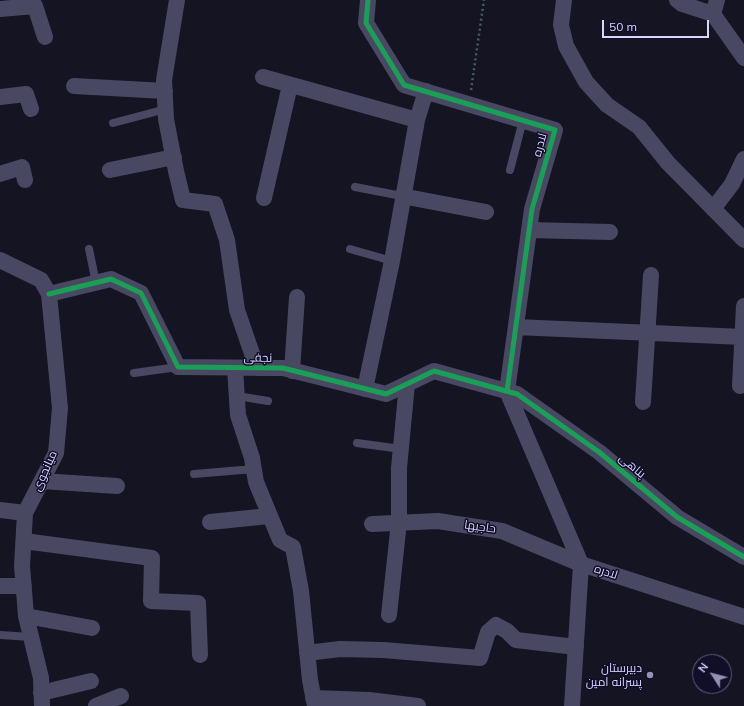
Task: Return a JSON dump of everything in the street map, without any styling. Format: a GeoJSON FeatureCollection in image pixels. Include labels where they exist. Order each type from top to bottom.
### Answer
{"type":"FeatureCollection","features":[{"type":"Feature","properties":{"kind":"street"},"geometry":{"type":"LineString","coordinates":[[177,0],[164,80],[166,109],[183,200],[215,204],[227,240],[237,310],[257,368]]}},
{"type":"Feature","properties":{"kind":"street","name":"لادره"},"geometry":{"type":"LineString","coordinates":[[368,0],[366,22],[404,85],[555,130],[532,209],[507,391]]}},
{"type":"Feature","properties":{"kind":"street"},"geometry":{"type":"LineString","coordinates":[[564,0],[561,25],[566,46],[586,82],[607,105],[639,126],[668,164],[744,240]]}},
{"type":"Feature","properties":{"kind":"street"},"geometry":{"type":"LineString","coordinates":[[677,0],[682,4],[715,7],[744,58]]}},
{"type":"Feature","properties":{"kind":"street"},"geometry":{"type":"LineString","coordinates":[[0,9],[34,6],[45,37]]}},
{"type":"Feature","properties":{"kind":"street"},"geometry":{"type":"LineString","coordinates":[[263,78],[417,120]]}},
{"type":"Feature","properties":{"kind":"street"},"geometry":{"type":"LineString","coordinates":[[264,198],[290,85]]}},
{"type":"Feature","properties":{"kind":"street"},"geometry":{"type":"LineString","coordinates":[[74,86],[165,91]]}},
{"type":"Feature","properties":{"kind":"street"},"geometry":{"type":"LineString","coordinates":[[365,389],[392,261],[402,196],[417,120],[426,91]]}},
{"type":"Feature","properties":{"kind":"street"},"geometry":{"type":"LineString","coordinates":[[0,97],[26,94],[31,109]]}},
{"type":"Feature","properties":{"kind":"street"},"geometry":{"type":"LineString","coordinates":[[110,170],[174,157]]}},
{"type":"Feature","properties":{"kind":"street"},"geometry":{"type":"LineString","coordinates":[[713,209],[732,184],[744,158]]}},
{"type":"Feature","properties":{"kind":"street"},"geometry":{"type":"LineString","coordinates":[[0,174],[22,167],[25,180]]}},
{"type":"Feature","properties":{"kind":"street"},"geometry":{"type":"LineString","coordinates":[[402,196],[486,212]]}},
{"type":"Feature","properties":{"kind":"street"},"geometry":{"type":"LineString","coordinates":[[529,230],[610,232]]}},
{"type":"Feature","properties":{"kind":"street"},"geometry":{"type":"LineString","coordinates":[[0,260],[40,280],[49,294],[111,279],[141,293],[178,367]]}},
{"type":"Feature","properties":{"kind":"street"},"geometry":{"type":"LineString","coordinates":[[643,402],[651,275]]}},
{"type":"Feature","properties":{"kind":"street","name":"میانجوی"},"geometry":{"type":"LineString","coordinates":[[42,699],[41,678],[26,616],[22,566],[25,513],[56,453],[60,408],[49,294]]}},
{"type":"Feature","properties":{"kind":"street"},"geometry":{"type":"LineString","coordinates":[[292,370],[298,297]]}},
{"type":"Feature","properties":{"kind":"street"},"geometry":{"type":"LineString","coordinates":[[740,386],[744,306]]}},
{"type":"Feature","properties":{"kind":"street"},"geometry":{"type":"LineString","coordinates":[[516,326],[743,337]]}},
{"type":"Feature","properties":{"kind":"street","name":"نجفی"},"geometry":{"type":"LineString","coordinates":[[178,367],[283,368],[386,394],[434,371],[507,391]]}},
{"type":"Feature","properties":{"kind":"street"},"geometry":{"type":"LineString","coordinates":[[235,368],[238,415],[254,469],[256,482],[280,540],[293,547],[301,591],[307,653],[314,702],[369,700],[418,706]]}},
{"type":"Feature","properties":{"kind":"street"},"geometry":{"type":"LineString","coordinates":[[389,615],[398,522],[399,468],[407,384]]}},
{"type":"Feature","properties":{"kind":"street"},"geometry":{"type":"LineString","coordinates":[[507,391],[581,564]]}},
{"type":"Feature","properties":{"kind":"street","name":"پناهی"},"geometry":{"type":"LineString","coordinates":[[507,391],[518,394],[599,452],[677,517],[744,557]]}},
{"type":"Feature","properties":{"kind":"street"},"geometry":{"type":"LineString","coordinates":[[42,481],[116,486]]}},
{"type":"Feature","properties":{"kind":"street"},"geometry":{"type":"LineString","coordinates":[[0,510],[25,513]]}},
{"type":"Feature","properties":{"kind":"street"},"geometry":{"type":"LineString","coordinates":[[210,522],[269,516]]}},
{"type":"Feature","properties":{"kind":"street","name":"حاجیها"},"geometry":{"type":"LineString","coordinates":[[372,524],[438,521],[502,531],[581,564]]}},
{"type":"Feature","properties":{"kind":"street"},"geometry":{"type":"LineString","coordinates":[[24,541],[152,558],[151,601],[198,603],[200,654]]}},
{"type":"Feature","properties":{"kind":"street","name":"لادره"},"geometry":{"type":"LineString","coordinates":[[572,706],[581,564],[744,617]]}},
{"type":"Feature","properties":{"kind":"street"},"geometry":{"type":"LineString","coordinates":[[0,586],[24,586]]}},
{"type":"Feature","properties":{"kind":"street"},"geometry":{"type":"LineString","coordinates":[[26,616],[92,628]]}},
{"type":"Feature","properties":{"kind":"street"},"geometry":{"type":"LineString","coordinates":[[307,653],[340,649],[383,650],[480,658],[488,632],[496,625],[507,631],[516,640],[576,647]]}},
{"type":"Feature","properties":{"kind":"street"},"geometry":{"type":"LineString","coordinates":[[42,699],[91,681]]}},
{"type":"Feature","properties":{"kind":"street"},"geometry":{"type":"LineString","coordinates":[[96,706],[121,696]]}},
{"type":"Feature","properties":{"kind":"lane"},"geometry":{"type":"LineString","coordinates":[[113,123],[166,109]]}},
{"type":"Feature","properties":{"kind":"lane"},"geometry":{"type":"LineString","coordinates":[[510,170],[523,120]]}},
{"type":"Feature","properties":{"kind":"lane"},"geometry":{"type":"LineString","coordinates":[[355,187],[402,196]]}},
{"type":"Feature","properties":{"kind":"lane"},"geometry":{"type":"LineString","coordinates":[[89,249],[96,283]]}},
{"type":"Feature","properties":{"kind":"lane"},"geometry":{"type":"LineString","coordinates":[[350,249],[392,261]]}},
{"type":"Feature","properties":{"kind":"lane"},"geometry":{"type":"LineString","coordinates":[[134,373],[178,367]]}},
{"type":"Feature","properties":{"kind":"lane"},"geometry":{"type":"LineString","coordinates":[[237,396],[268,401]]}},
{"type":"Feature","properties":{"kind":"lane"},"geometry":{"type":"LineString","coordinates":[[357,443],[401,449]]}},
{"type":"Feature","properties":{"kind":"lane"},"geometry":{"type":"LineString","coordinates":[[194,474],[254,469]]}},
{"type":"Feature","properties":{"kind":"lane"},"geometry":{"type":"LineString","coordinates":[[0,635],[31,638]]}},
{"type":"Feature","properties":{"kind":"path"},"geometry":{"type":"LineString","coordinates":[[469,104],[484,0]]}},
{"type":"Feature","properties":{"kind":"cycle path"},"geometry":{"type":"LineString","coordinates":[[368,0],[366,23],[404,85],[555,130],[532,209],[507,391]]}},
{"type":"Feature","properties":{"kind":"cycle path"},"geometry":{"type":"LineString","coordinates":[[49,294],[111,279],[141,293],[178,367],[283,368],[386,394],[434,371],[517,394],[599,452],[677,517],[744,557]]}},
{"type":"Feature","properties":{"kind":"place","name":"دبیرستان پسرانه امین"},"geometry":{"type":"Point","coordinates":[650,675]}}]}
